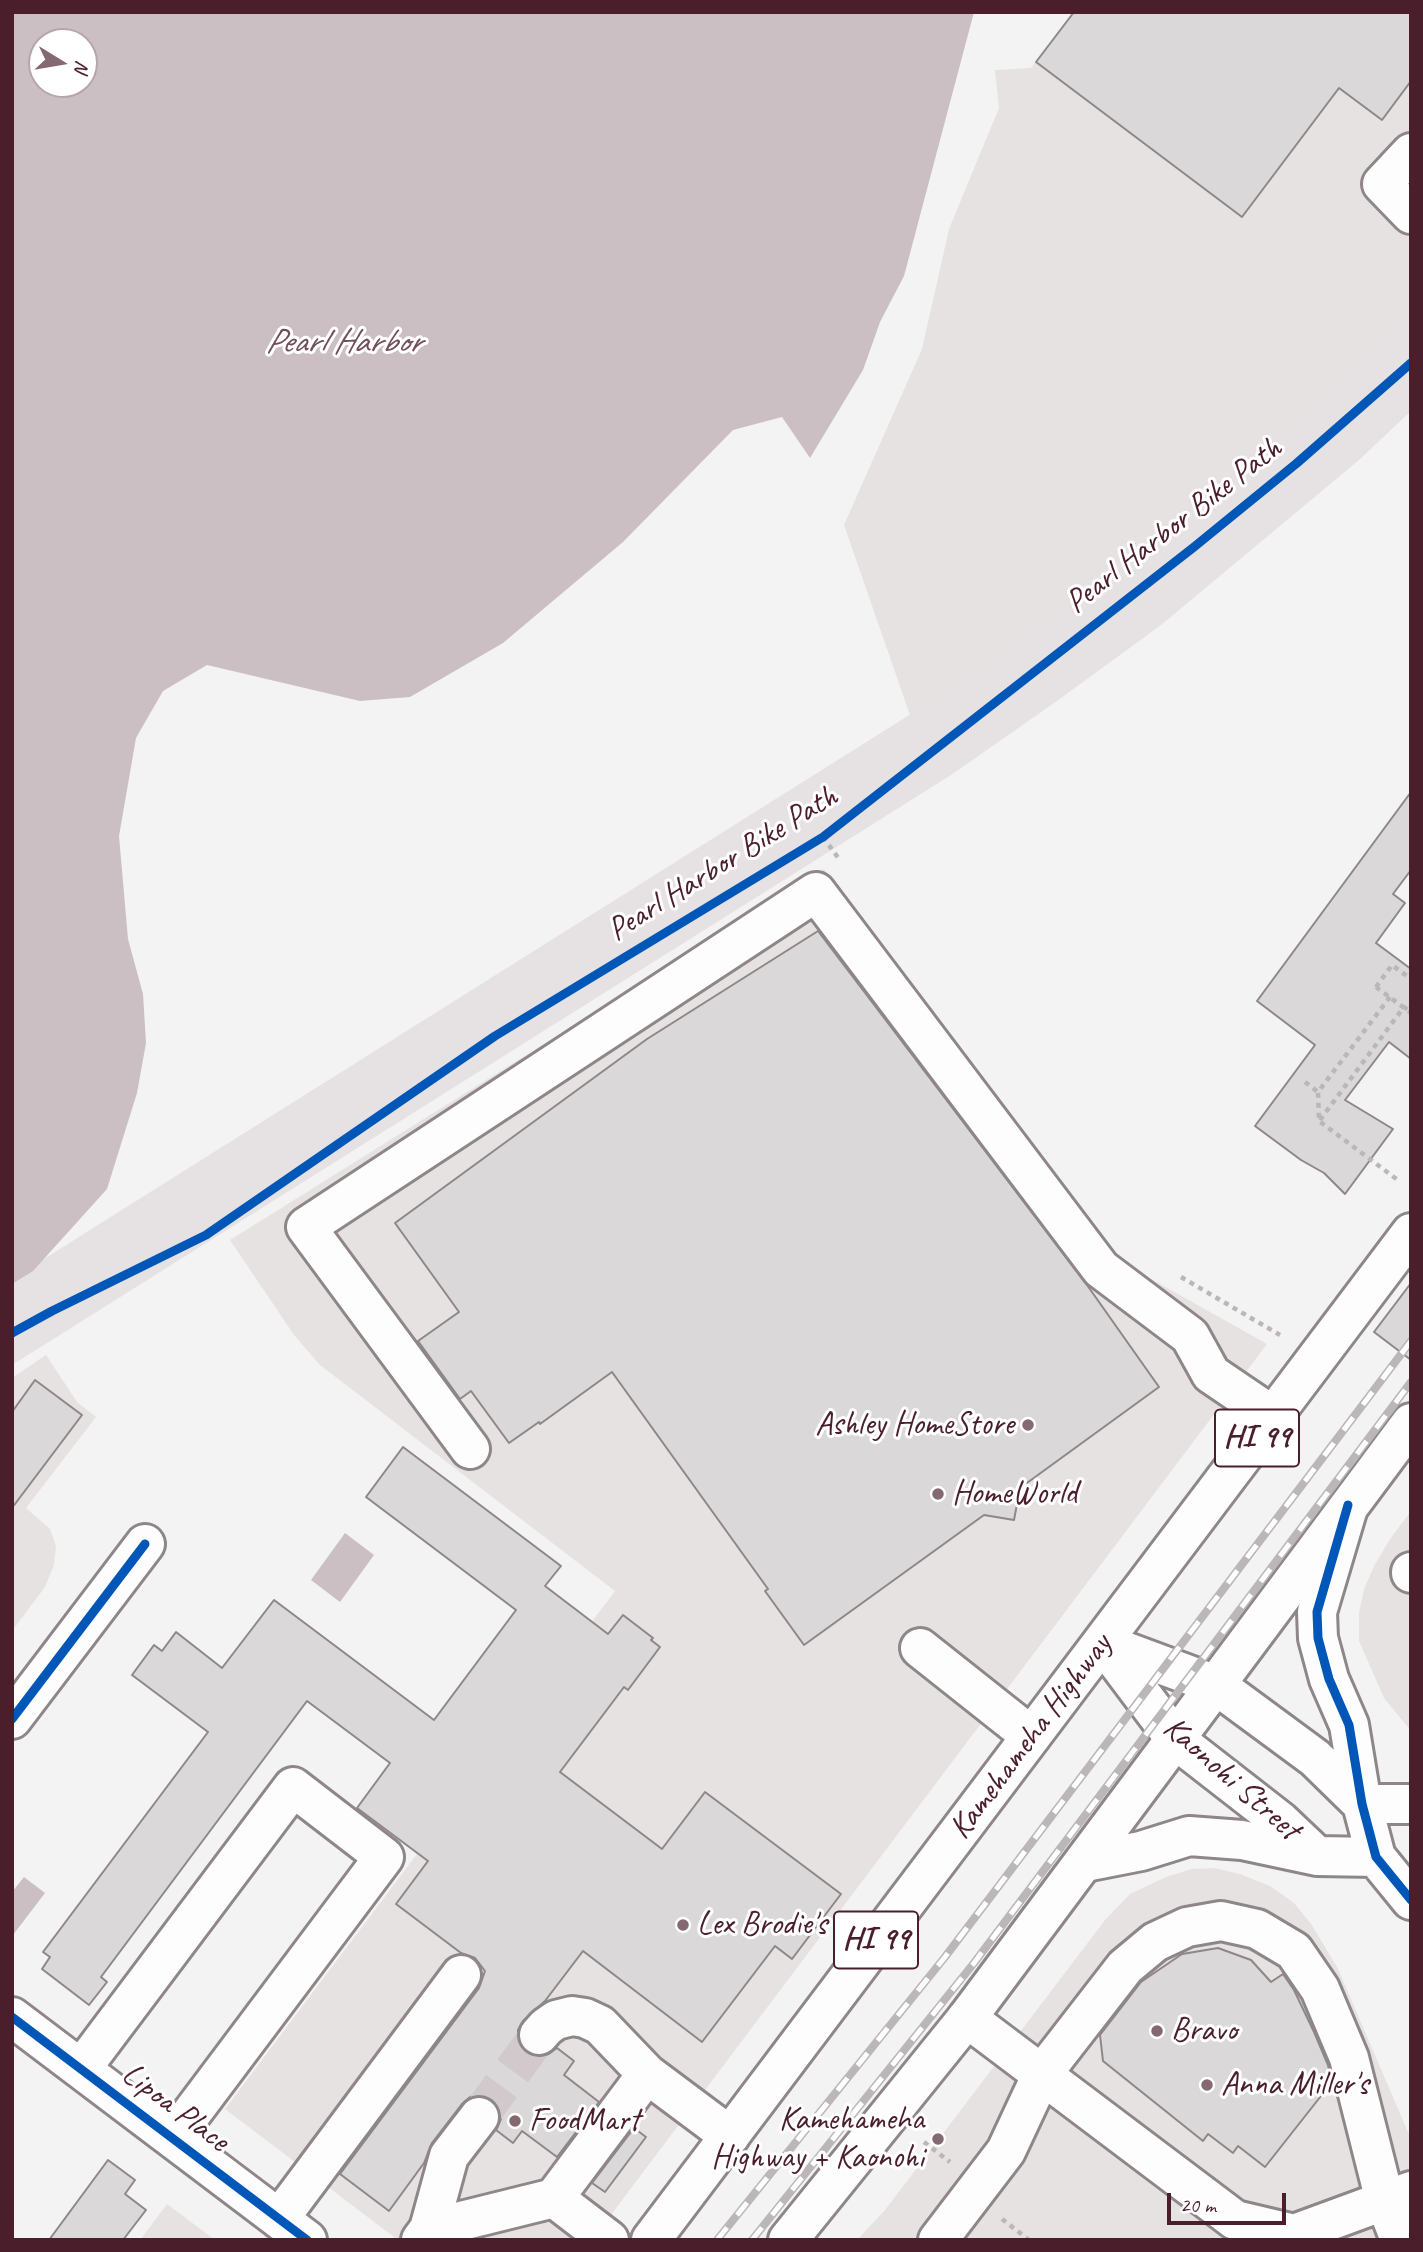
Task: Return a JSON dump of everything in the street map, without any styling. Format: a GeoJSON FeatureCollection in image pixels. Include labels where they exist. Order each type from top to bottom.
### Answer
{"type":"FeatureCollection","features":[{"type":"Feature","properties":{"kind":"main road"},"geometry":{"type":"LineString","coordinates":[[1411,153],[1382,184],[1411,214]]}},
{"type":"Feature","properties":{"kind":"main road"},"geometry":{"type":"LineString","coordinates":[[470,1449],[306,1227],[816,892],[1101,1269],[1190,1336],[1211,1374],[1273,1416]]}},
{"type":"Feature","properties":{"kind":"main road","name":"Kamehameha Highway"},"geometry":{"type":"LineString","coordinates":[[651,2240],[1411,1233]]}},
{"type":"Feature","properties":{"kind":"main road"},"geometry":{"type":"LineString","coordinates":[[788,2240],[967,2018],[1411,1423]]}},
{"type":"Feature","properties":{"kind":"main road"},"geometry":{"type":"LineString","coordinates":[[1348,1505],[1317,1612],[1318,1638],[1329,1679],[1349,1725],[1362,1804],[1376,1857],[1411,1900]]}},
{"type":"Feature","properties":{"kind":"main road"},"geometry":{"type":"LineString","coordinates":[[12,1719],[145,1544]]}},
{"type":"Feature","properties":{"kind":"main road","name":"Kaonohi Street"},"geometry":{"type":"LineString","coordinates":[[1103,1643],[1216,1685],[1315,1758],[1362,1804]]}},
{"type":"Feature","properties":{"kind":"main road","name":"Kaonohi Street"},"geometry":{"type":"LineString","coordinates":[[1103,1643],[1176,1740],[1280,1821],[1317,1856],[1376,1857]]}},
{"type":"Feature","properties":{"kind":"main road"},"geometry":{"type":"LineString","coordinates":[[920,1648],[1031,1735]]}},
{"type":"Feature","properties":{"kind":"main road"},"geometry":{"type":"LineString","coordinates":[[81,2069],[293,1787],[384,1857],[173,2138]]}},
{"type":"Feature","properties":{"kind":"main road"},"geometry":{"type":"LineString","coordinates":[[1362,1804],[1411,1804]]}},
{"type":"Feature","properties":{"kind":"main road"},"geometry":{"type":"LineString","coordinates":[[1085,1862],[1141,1851],[1189,1836],[1242,1840],[1317,1856]]}},
{"type":"Feature","properties":{"kind":"main road"},"geometry":{"type":"LineString","coordinates":[[939,2240],[1006,2151],[1042,2074],[1125,1967],[1155,1942],[1187,1927],[1221,1922],[1257,1929],[1294,1951],[1320,1989],[1349,2058],[1398,2196],[1400,2240]]}},
{"type":"Feature","properties":{"kind":"main road"},"geometry":{"type":"LineString","coordinates":[[293,2229],[461,1975]]}},
{"type":"Feature","properties":{"kind":"main road"},"geometry":{"type":"LineString","coordinates":[[539,2035],[556,2020],[572,2016],[600,2025],[648,2074],[730,2136]]}},
{"type":"Feature","properties":{"kind":"main road"},"geometry":{"type":"LineString","coordinates":[[967,2018],[1042,2074],[1227,2230],[1295,2237],[1398,2196]]}},
{"type":"Feature","properties":{"kind":"main road","name":"Lipoa Place"},"geometry":{"type":"LineString","coordinates":[[14,2021],[293,2229]]}},
{"type":"Feature","properties":{"kind":"main road"},"geometry":{"type":"LineString","coordinates":[[425,2234],[554,2198],[648,2074]]}},
{"type":"Feature","properties":{"kind":"main road"},"geometry":{"type":"LineString","coordinates":[[425,2234],[449,2156],[478,2117]]}},
{"type":"Feature","properties":{"kind":"main road"},"geometry":{"type":"LineString","coordinates":[[554,2198],[609,2240]]}},
{"type":"Feature","properties":{"kind":"path"},"geometry":{"type":"LineString","coordinates":[[1411,979],[1392,965],[1376,987],[1411,1013]]}},
{"type":"Feature","properties":{"kind":"path"},"geometry":{"type":"LineString","coordinates":[[1319,1121],[1318,1092],[1390,997]]}},
{"type":"Feature","properties":{"kind":"path"},"geometry":{"type":"LineString","coordinates":[[1319,1121],[1404,1007],[1411,1013]]}},
{"type":"Feature","properties":{"kind":"path"},"geometry":{"type":"LineString","coordinates":[[1305,1082],[1318,1092]]}},
{"type":"Feature","properties":{"kind":"path"},"geometry":{"type":"LineString","coordinates":[[1319,1121],[1399,1181]]}},
{"type":"Feature","properties":{"kind":"path"},"geometry":{"type":"LineString","coordinates":[[924,2142],[940,2154]]}},
{"type":"Feature","properties":{"kind":"shaded area"},"geometry":{"type":"Polygon","coordinates":[[[1073,12],[1411,12],[1411,323],[1237,481],[912,721],[844,525],[922,349],[949,229],[999,108],[995,70],[1031,68],[1073,12]]]}},
{"type":"Feature","properties":{"kind":"shaded area"},"geometry":{"type":"Polygon","coordinates":[[[1411,312],[1411,411],[1359,460],[1161,625],[951,775],[12,1365],[12,1279],[938,697],[1042,623],[1243,465],[1339,381],[1411,312]]]}},
{"type":"Feature","properties":{"kind":"shaded area"},"geometry":{"type":"Polygon","coordinates":[[[824,869],[1101,1242],[1153,1280],[1267,1344],[592,2240],[398,2240],[225,2109],[615,1591],[320,1365],[294,1335],[230,1240],[824,869]]]}},
{"type":"Feature","properties":{"kind":"shaded area"},"geometry":{"type":"Polygon","coordinates":[[[46,1355],[77,1402],[96,1417],[26,1508],[50,1529],[56,1546],[54,1565],[45,1587],[12,1631],[12,1378],[46,1355]]]}},
{"type":"Feature","properties":{"kind":"shaded area"},"geometry":{"type":"Polygon","coordinates":[[[1411,1511],[1411,1731],[1384,1698],[1359,1641],[1359,1613],[1364,1589],[1375,1564],[1411,1511]]]}},
{"type":"Feature","properties":{"kind":"shaded area"},"geometry":{"type":"Polygon","coordinates":[[[1214,1868],[1240,1874],[1270,1886],[1294,1903],[1312,1925],[1338,1969],[1411,2139],[1411,2240],[857,2240],[885,2210],[1105,1920],[1130,1894],[1166,1877],[1192,1869],[1214,1868]]]}},
{"type":"Feature","properties":{"kind":"shaded area"},"geometry":{"type":"Polygon","coordinates":[[[167,2204],[215,2240],[140,2240],[167,2204]]]}},
{"type":"Feature","properties":{"kind":"water","name":"Pearl Harbor"},"geometry":{"type":"Polygon","coordinates":[[[12,12],[974,12],[904,276],[880,322],[863,370],[810,458],[782,417],[733,430],[623,542],[503,643],[410,697],[360,701],[207,665],[163,691],[136,738],[119,836],[128,939],[143,994],[146,1043],[137,1093],[107,1189],[33,1271],[12,1284],[12,12]]]}},
{"type":"Feature","properties":{"kind":"water"},"geometry":{"type":"Polygon","coordinates":[[[345,1533],[374,1555],[340,1602],[311,1580],[345,1533]]]}},
{"type":"Feature","properties":{"kind":"water"},"geometry":{"type":"Polygon","coordinates":[[[24,1877],[45,1893],[13,1935],[12,1892],[24,1877]]]}},
{"type":"Feature","properties":{"kind":"building"},"geometry":{"type":"Polygon","coordinates":[[[1074,12],[1411,12],[1411,81],[1382,120],[1339,88],[1242,217],[1036,62],[1074,12]]]}},
{"type":"Feature","properties":{"kind":"building"},"geometry":{"type":"Polygon","coordinates":[[[1411,792],[1411,870],[1393,894],[1405,903],[1376,943],[1411,969],[1411,1059],[1389,1042],[1345,1100],[1393,1129],[1345,1194],[1324,1173],[1301,1160],[1255,1126],[1315,1045],[1257,1001],[1411,792]]]}},
{"type":"Feature","properties":{"kind":"building"},"geometry":{"type":"Polygon","coordinates":[[[818,931],[1087,1285],[1159,1387],[1020,1488],[1014,1520],[984,1515],[804,1645],[765,1591],[768,1589],[612,1372],[509,1443],[471,1391],[460,1399],[418,1341],[459,1312],[395,1223],[647,1039],[818,931]]]}},
{"type":"Feature","properties":{"kind":"building"},"geometry":{"type":"Polygon","coordinates":[[[1411,1283],[1411,1360],[1374,1332],[1411,1283]]]}},
{"type":"Feature","properties":{"kind":"building"},"geometry":{"type":"Polygon","coordinates":[[[35,1380],[82,1415],[12,1508],[12,1412],[35,1380]]]}},
{"type":"Feature","properties":{"kind":"building"},"geometry":{"type":"Polygon","coordinates":[[[403,1447],[561,1566],[545,1586],[608,1634],[623,1615],[653,1638],[651,1640],[660,1647],[628,1690],[624,1687],[560,1772],[662,1849],[705,1792],[841,1894],[792,1959],[775,1946],[702,2042],[583,1951],[545,2001],[523,2021],[518,2030],[518,2041],[525,2052],[535,2056],[547,2055],[557,2048],[574,2061],[564,2075],[599,2102],[557,2157],[522,2131],[513,2143],[496,2130],[501,2119],[493,2100],[483,2095],[470,2097],[432,2143],[424,2163],[389,2211],[340,2174],[479,1988],[485,1971],[475,1958],[461,1953],[396,1904],[428,1861],[357,1808],[390,1763],[307,1701],[101,1977],[107,1982],[89,2005],[42,1969],[50,1957],[43,1952],[208,1732],[132,1675],[154,1645],[162,1651],[176,1632],[222,1668],[274,1600],[434,1720],[516,1610],[366,1497],[403,1447]]]}},
{"type":"Feature","properties":{"kind":"building"},"geometry":{"type":"Polygon","coordinates":[[[1218,1948],[1251,1960],[1271,1982],[1283,1974],[1294,1990],[1314,2032],[1332,2082],[1265,2167],[1238,2146],[1233,2153],[1208,2134],[1203,2141],[1103,2061],[1100,2035],[1141,1982],[1182,1954],[1218,1948]]]}},
{"type":"Feature","properties":{"kind":"building"},"geometry":{"type":"Polygon","coordinates":[[[634,2128],[646,2137],[605,2192],[592,2183],[634,2128]]]}},
{"type":"Feature","properties":{"kind":"building"},"geometry":{"type":"Polygon","coordinates":[[[108,2160],[135,2180],[125,2194],[146,2210],[123,2240],[49,2240],[108,2160]]]}},
{"type":"Feature","properties":{"kind":"tunnel"},"geometry":{"type":"LineString","coordinates":[[479,2117],[539,2035]]}},
{"type":"Feature","properties":{"kind":"railway"},"geometry":{"type":"LineString","coordinates":[[717,2240],[945,1957],[1411,1341]]}},
{"type":"Feature","properties":{"kind":"railway"},"geometry":{"type":"LineString","coordinates":[[752,2240],[974,1963],[1411,1382]]}},
{"type":"Feature","properties":{"kind":"cycle path","name":"Pearl Harbor Bike Path"},"geometry":{"type":"LineString","coordinates":[[12,1333],[206,1235],[495,1036],[823,837],[1194,547],[1297,463],[1411,363]]}},
{"type":"Feature","properties":{"kind":"cycle path"},"geometry":{"type":"LineString","coordinates":[[1348,1505],[1317,1612],[1318,1638],[1329,1679],[1349,1725],[1362,1804],[1376,1857],[1411,1900]]}},
{"type":"Feature","properties":{"kind":"cycle path"},"geometry":{"type":"LineString","coordinates":[[12,1719],[145,1544]]}},
{"type":"Feature","properties":{"kind":"cycle path"},"geometry":{"type":"LineString","coordinates":[[12,2017],[307,2240]]}},
{"type":"Feature","properties":{"kind":"place","name":"Ashley HomeStore"},"geometry":{"type":"Point","coordinates":[1028,1425]}},
{"type":"Feature","properties":{"kind":"place","name":"HomeWorld"},"geometry":{"type":"Point","coordinates":[938,1494]}},
{"type":"Feature","properties":{"kind":"place","name":"Lex Brodie's"},"geometry":{"type":"Point","coordinates":[683,1925]}},
{"type":"Feature","properties":{"kind":"place","name":"Bravo"},"geometry":{"type":"Point","coordinates":[1157,2031]}},
{"type":"Feature","properties":{"kind":"place","name":"Anna Miller's"},"geometry":{"type":"Point","coordinates":[1207,2085]}},
{"type":"Feature","properties":{"kind":"place","name":"FoodMart"},"geometry":{"type":"Point","coordinates":[515,2121]}},
{"type":"Feature","properties":{"kind":"place","name":"Kamehameha Highway + Kaonohi"},"geometry":{"type":"Point","coordinates":[938,2139]}}]}
